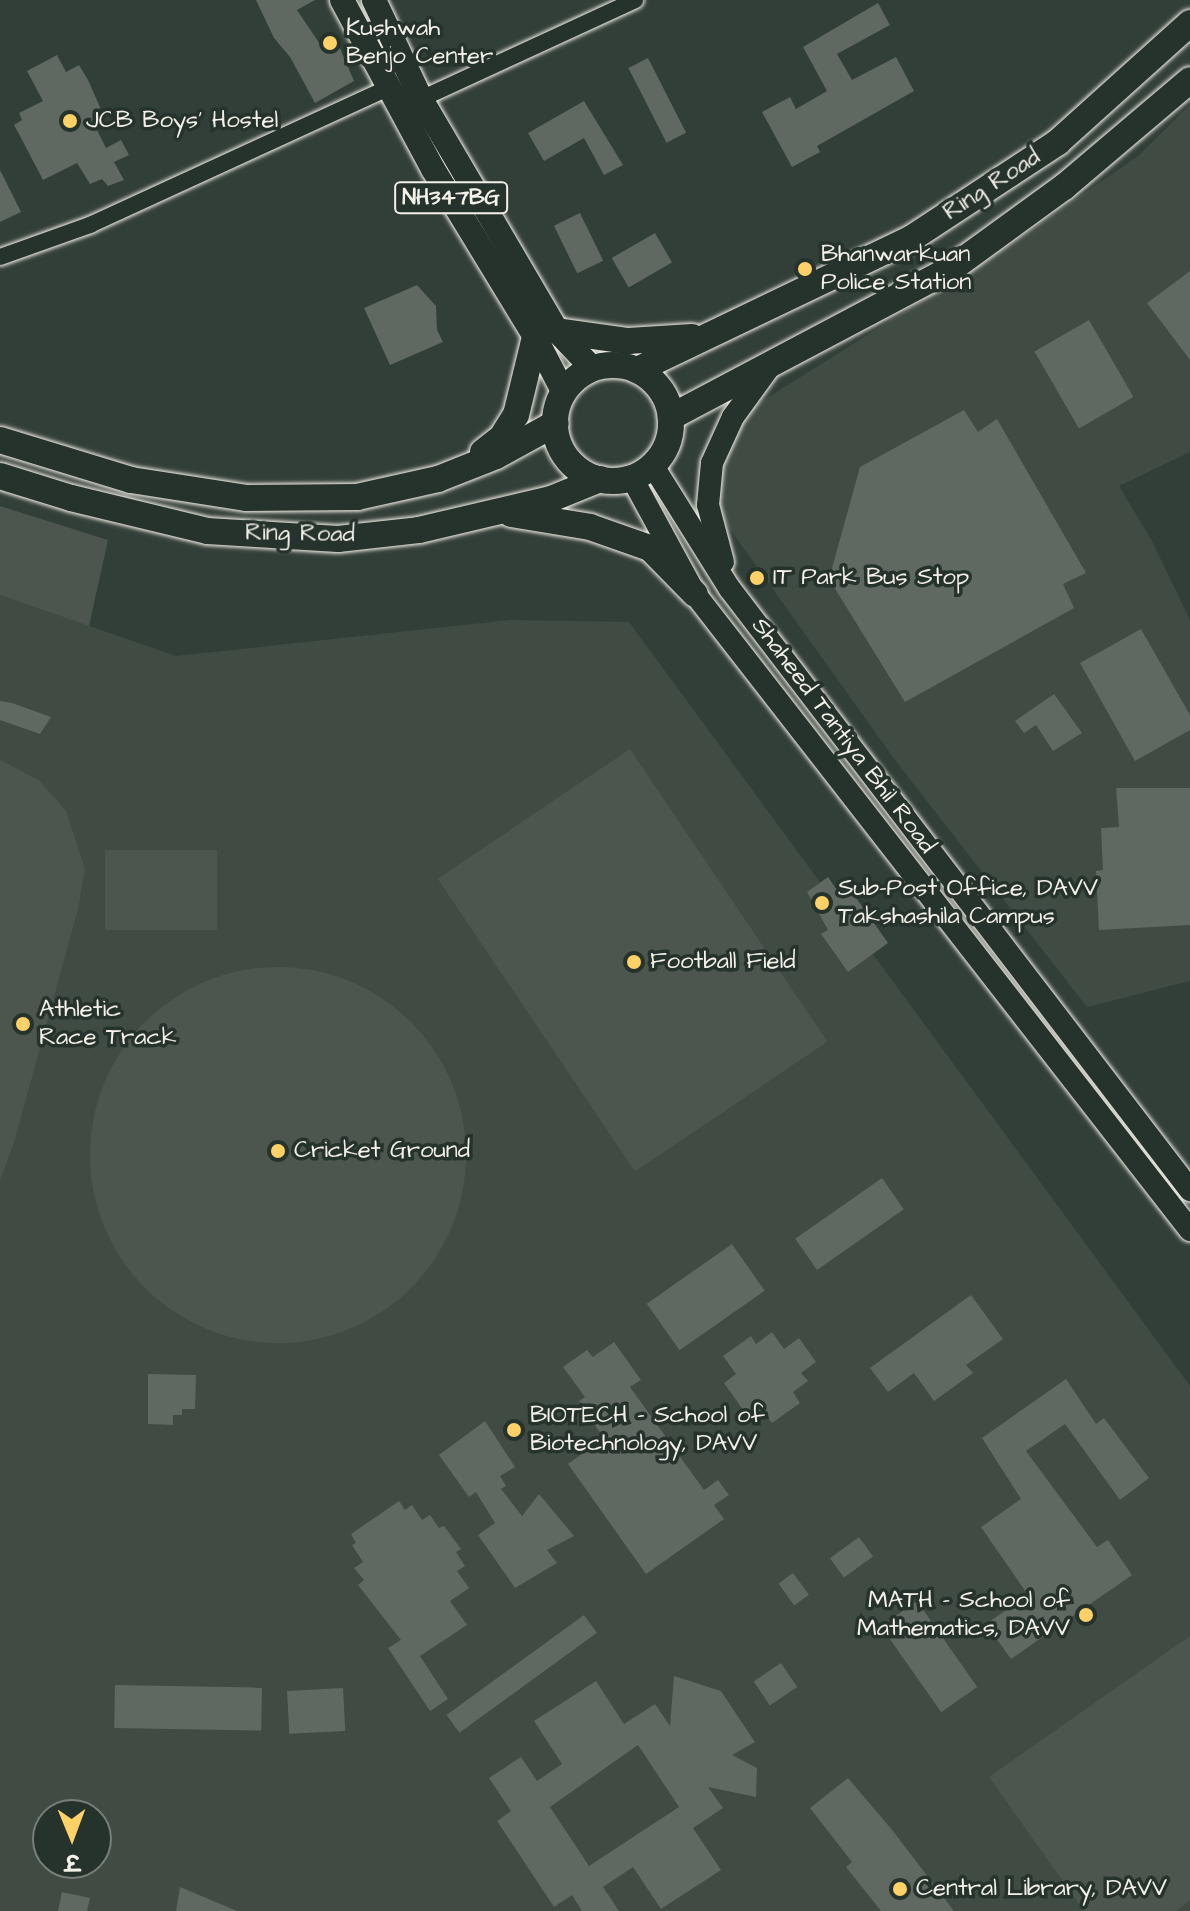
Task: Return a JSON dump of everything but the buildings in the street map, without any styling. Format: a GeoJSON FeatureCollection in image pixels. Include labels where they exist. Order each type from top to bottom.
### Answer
{"type":"FeatureCollection","features":[{"type":"Feature","properties":{"kind":"highway","name":"Ring Road"},"geometry":{"type":"LineString","coordinates":[[637,370],[912,238],[1058,142],[1190,23]]}},
{"type":"Feature","properties":{"kind":"highway","name":"Ring Road"},"geometry":{"type":"LineString","coordinates":[[671,417],[951,269],[1064,187],[1190,80]]}},
{"type":"Feature","properties":{"kind":"highway"},"geometry":{"type":"LineString","coordinates":[[246,498],[389,482],[440,470],[483,452],[502,437],[516,415],[546,334],[628,341],[713,335]]}},
{"type":"Feature","properties":{"kind":"highway"},"geometry":{"type":"LineString","coordinates":[[615,366],[637,370],[660,389],[671,417],[668,444],[642,472],[600,479],[568,459],[557,436],[556,423],[564,393],[574,381],[593,369],[615,366]]}},
{"type":"Feature","properties":{"kind":"highway","name":"Ring Road"},"geometry":{"type":"LineString","coordinates":[[0,440],[131,480],[246,498],[357,497],[438,479],[496,456],[556,423]]}},
{"type":"Feature","properties":{"kind":"highway","name":"Ring Road"},"geometry":{"type":"LineString","coordinates":[[0,476],[207,531],[338,539],[419,530],[551,499],[600,479]]}},
{"type":"Feature","properties":{"kind":"highway"},"geometry":{"type":"LineString","coordinates":[[496,512],[590,527],[650,548],[695,594]]}},
{"type":"Feature","properties":{"kind":"main road","name":"NH347BG"},"geometry":{"type":"LineString","coordinates":[[342,0],[433,169],[546,334],[593,369]]}},
{"type":"Feature","properties":{"kind":"main road","name":"NH347BG"},"geometry":{"type":"LineString","coordinates":[[374,0],[421,99],[546,334],[564,393]]}},
{"type":"Feature","properties":{"kind":"main road"},"geometry":{"type":"LineString","coordinates":[[730,589],[708,505],[712,463],[733,417],[770,366]]}},
{"type":"Feature","properties":{"kind":"main road"},"geometry":{"type":"LineString","coordinates":[[642,472],[695,594],[1190,1230]]}},
{"type":"Feature","properties":{"kind":"main road","name":"Shaheed Tantiya Bhil Road"},"geometry":{"type":"LineString","coordinates":[[642,472],[1190,1190]]}},
{"type":"Feature","properties":{"kind":"main road"},"geometry":{"type":"LineString","coordinates":[[943,912],[963,893]]}},
{"type":"Feature","properties":{"kind":"street"},"geometry":{"type":"LineString","coordinates":[[421,99],[635,0]]}},
{"type":"Feature","properties":{"kind":"street"},"geometry":{"type":"LineString","coordinates":[[0,257],[90,225],[390,87]]}},
{"type":"Feature","properties":{"kind":"shaded area"},"geometry":{"type":"Polygon","coordinates":[[[1190,105],[1190,452],[1119,486],[1152,541],[1190,620],[1190,981],[1087,1007],[895,760],[720,515],[714,470],[721,427],[1001,251],[1138,156],[1190,105]]]}},
{"type":"Feature","properties":{"kind":"shaded area"},"geometry":{"type":"Polygon","coordinates":[[[0,506],[108,540],[89,626],[0,595],[0,506]]]}},
{"type":"Feature","properties":{"kind":"shaded area"},"geometry":{"type":"Polygon","coordinates":[[[0,595],[176,656],[511,620],[629,622],[1190,1386],[1190,1911],[0,1911],[0,595]]]}},
{"type":"Feature","properties":{"kind":"shaded area","name":"Football Field"},"geometry":{"type":"Polygon","coordinates":[[[630,749],[827,1042],[635,1171],[438,879],[630,749]]]}},
{"type":"Feature","properties":{"kind":"shaded area","name":"Athletic Race Track"},"geometry":{"type":"Polygon","coordinates":[[[0,760],[39,780],[66,811],[85,869],[78,909],[15,1139],[0,1181],[0,760]]]}},
{"type":"Feature","properties":{"kind":"shaded area"},"geometry":{"type":"Polygon","coordinates":[[[105,850],[217,850],[217,930],[105,930],[105,850]]]}},
{"type":"Feature","properties":{"kind":"shaded area","name":"Cricket Ground"},"geometry":{"type":"Polygon","coordinates":[[[278,967],[333,975],[367,989],[411,1022],[444,1066],[458,1100],[466,1155],[458,1210],[444,1244],[411,1288],[367,1321],[333,1335],[278,1343],[223,1335],[189,1321],[145,1288],[112,1244],[98,1210],[90,1155],[98,1100],[112,1066],[145,1022],[189,989],[223,975],[278,967]]]}},
{"type":"Feature","properties":{"kind":"shaded area"},"geometry":{"type":"Polygon","coordinates":[[[1190,1636],[1190,1900],[1176,1911],[1084,1911],[989,1777],[1190,1636]]]}},
{"type":"Feature","properties":{"kind":"place","name":"Kushwah Benjo Center"},"geometry":{"type":"Point","coordinates":[330,43]}},
{"type":"Feature","properties":{"kind":"place","name":"JCB Boys' Hostel"},"geometry":{"type":"Point","coordinates":[70,121]}},
{"type":"Feature","properties":{"kind":"place","name":"Bhanwarkuan Police Station"},"geometry":{"type":"Point","coordinates":[805,269]}},
{"type":"Feature","properties":{"kind":"place","name":"IT Park Bus Stop"},"geometry":{"type":"Point","coordinates":[757,578]}},
{"type":"Feature","properties":{"kind":"place","name":"Sub-Post Office, DAVV Takshashila Campus"},"geometry":{"type":"Point","coordinates":[822,903]}},
{"type":"Feature","properties":{"kind":"place","name":"Football Field"},"geometry":{"type":"Point","coordinates":[634,962]}},
{"type":"Feature","properties":{"kind":"place","name":"Athletic Race Track"},"geometry":{"type":"Point","coordinates":[23,1024]}},
{"type":"Feature","properties":{"kind":"place","name":"Cricket Ground"},"geometry":{"type":"Point","coordinates":[278,1151]}},
{"type":"Feature","properties":{"kind":"place","name":"BIOTECH - School of Biotechnology, DAVV"},"geometry":{"type":"Point","coordinates":[514,1430]}},
{"type":"Feature","properties":{"kind":"place","name":"MATH - School of Mathematics, DAVV"},"geometry":{"type":"Point","coordinates":[1086,1615]}},
{"type":"Feature","properties":{"kind":"place","name":"Central Library, DAVV"},"geometry":{"type":"Point","coordinates":[900,1889]}}]}
